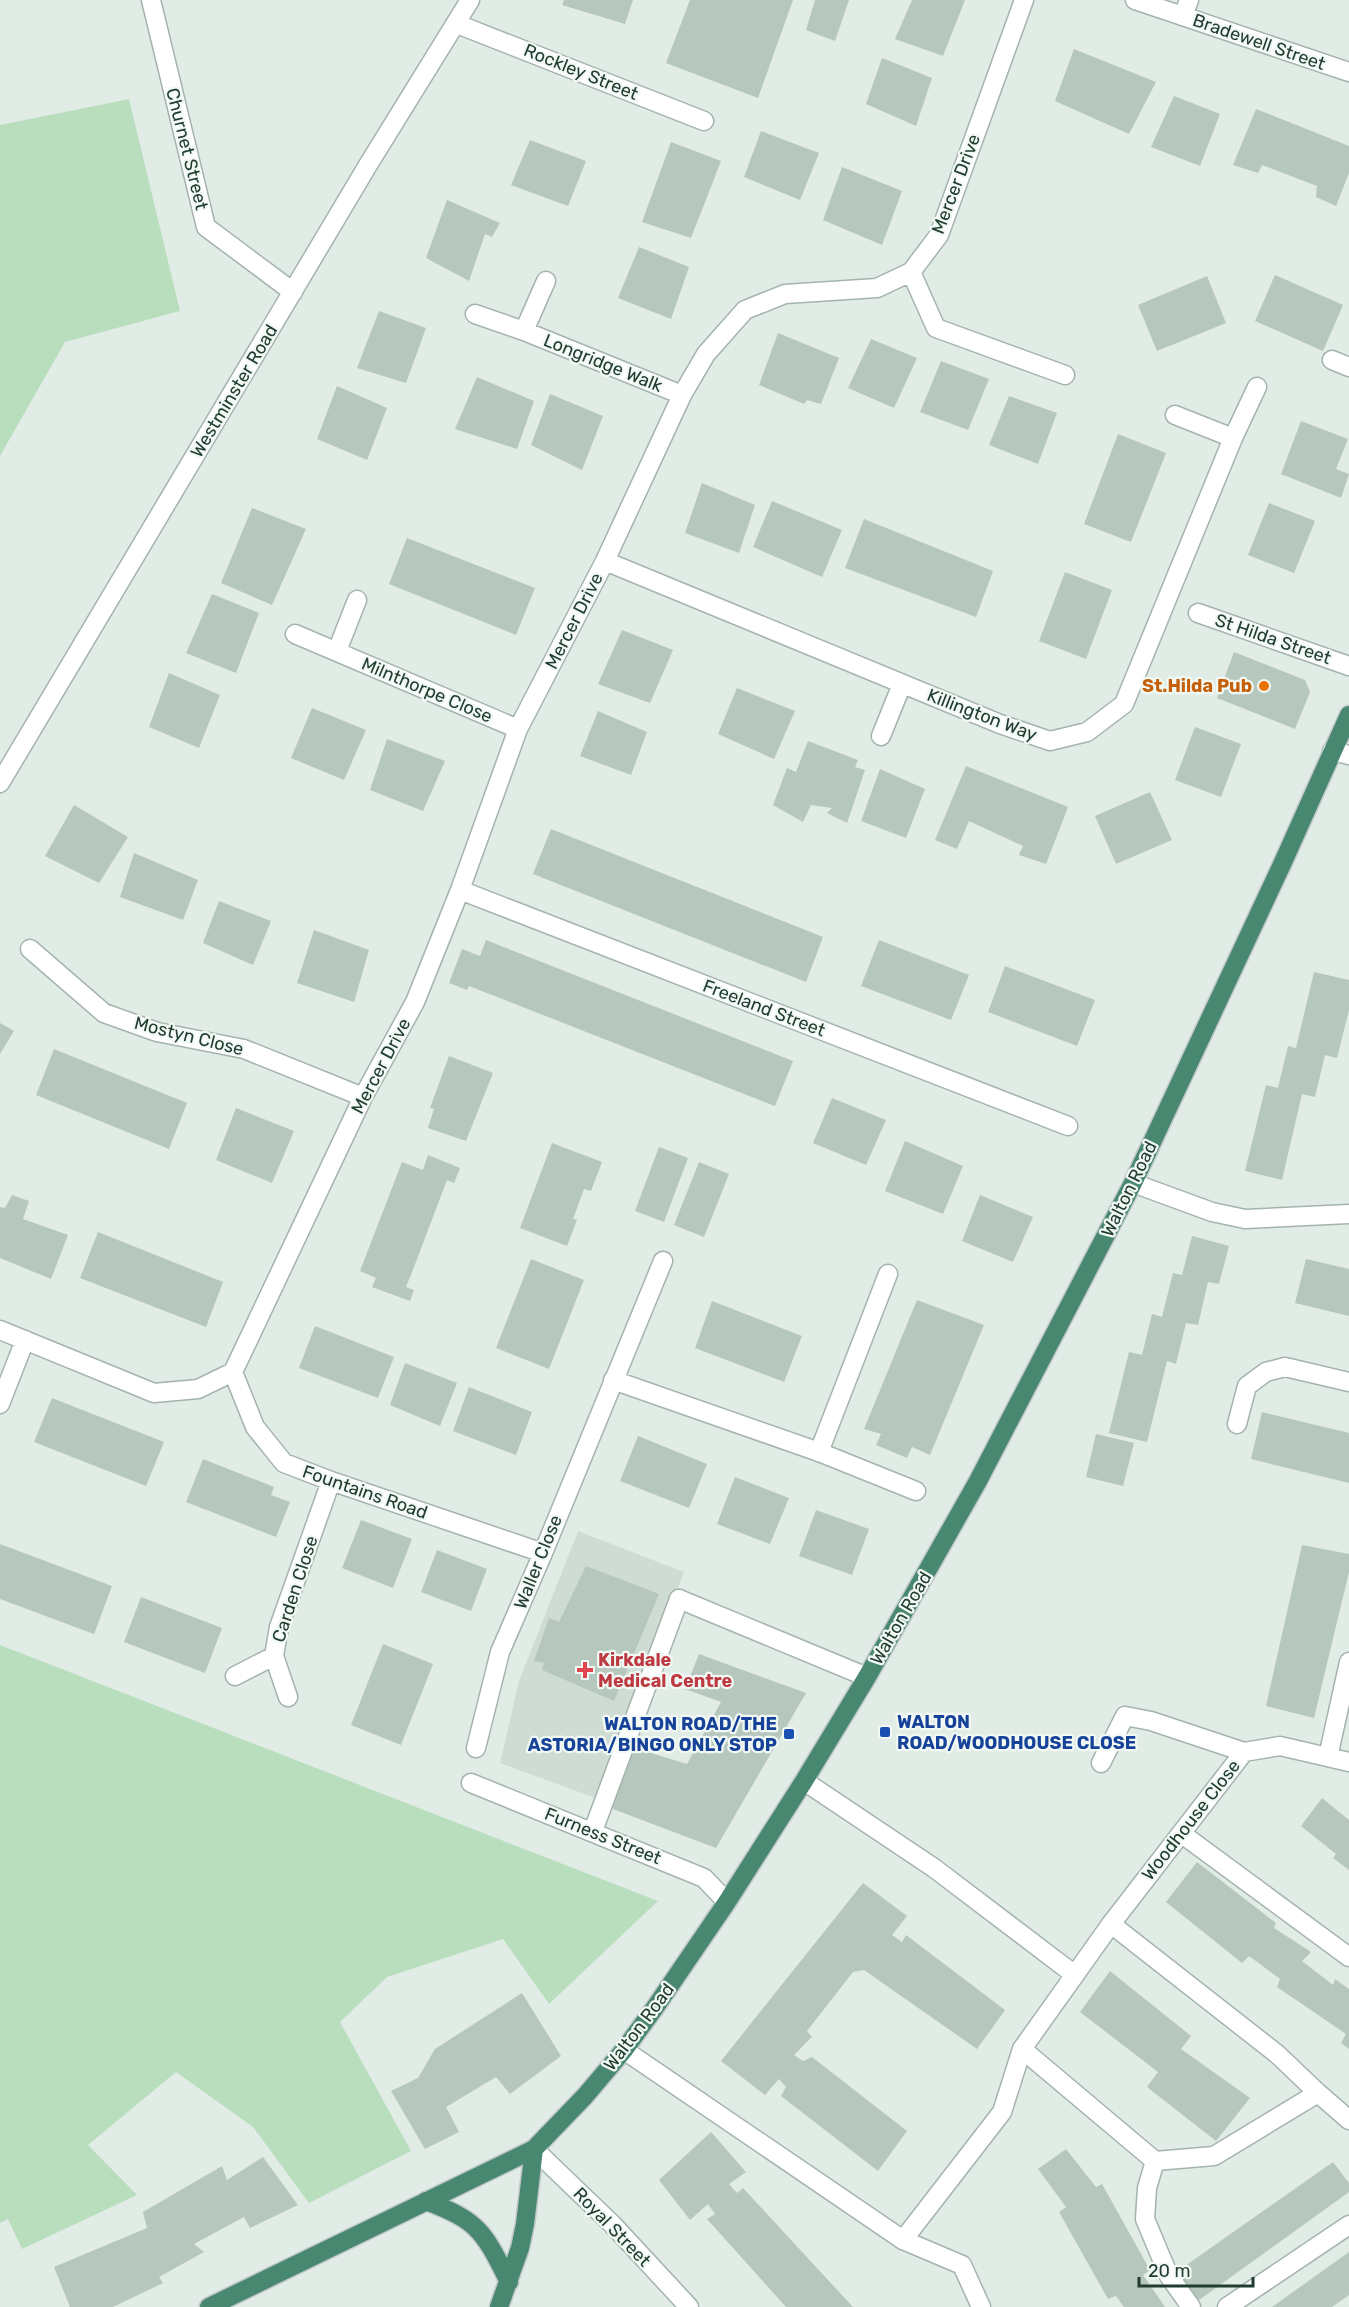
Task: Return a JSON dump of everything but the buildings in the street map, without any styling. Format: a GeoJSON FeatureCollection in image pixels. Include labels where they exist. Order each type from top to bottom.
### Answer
{"type":"FeatureCollection","features":[{"type":"Feature","properties":{"kind":"highway","name":"Walton Road"},"geometry":{"type":"LineString","coordinates":[[209,2307],[534,2149],[585,2096],[624,2050],[727,1902],[804,1781],[867,1677],[983,1472],[1133,1183],[1279,871],[1341,753],[1349,715]]}},
{"type":"Feature","properties":{"kind":"highway"},"geometry":{"type":"LineString","coordinates":[[499,2307],[509,2282],[525,2224],[534,2149]]}},
{"type":"Feature","properties":{"kind":"highway"},"geometry":{"type":"LineString","coordinates":[[426,2201],[451,2210],[472,2223],[489,2242],[509,2282]]}},
{"type":"Feature","properties":{"kind":"street","name":"Churnet Street"},"geometry":{"type":"LineString","coordinates":[[150,0],[206,227],[293,292]]}},
{"type":"Feature","properties":{"kind":"street","name":"Westminster Road"},"geometry":{"type":"LineString","coordinates":[[2,775],[368,165],[471,0]]}},
{"type":"Feature","properties":{"kind":"street","name":"Mercer Drive"},"geometry":{"type":"LineString","coordinates":[[233,1372],[363,1097],[414,1002],[460,890],[518,729],[604,561],[682,395],[706,354],[745,310],[785,294],[877,288],[911,272],[939,235],[1024,0]]}},
{"type":"Feature","properties":{"kind":"street","name":"Bradewell Street"},"geometry":{"type":"LineString","coordinates":[[1135,0],[1186,8],[1349,72]]}},
{"type":"Feature","properties":{"kind":"street","name":"Rockley Street"},"geometry":{"type":"LineString","coordinates":[[457,24],[705,121]]}},
{"type":"Feature","properties":{"kind":"street"},"geometry":{"type":"LineString","coordinates":[[911,272],[936,328],[1065,375]]}},
{"type":"Feature","properties":{"kind":"street","name":"Longridge Walk"},"geometry":{"type":"LineString","coordinates":[[524,331],[546,281]]}},
{"type":"Feature","properties":{"kind":"street","name":"Longridge Walk"},"geometry":{"type":"LineString","coordinates":[[475,314],[524,331],[682,395]]}},
{"type":"Feature","properties":{"kind":"street","name":"Killington Way"},"geometry":{"type":"LineString","coordinates":[[604,561],[1000,724],[1050,741],[1087,732],[1124,704],[1233,438],[1257,387]]}},
{"type":"Feature","properties":{"kind":"street"},"geometry":{"type":"LineString","coordinates":[[1176,415],[1233,438]]}},
{"type":"Feature","properties":{"kind":"street"},"geometry":{"type":"LineString","coordinates":[[336,651],[357,600]]}},
{"type":"Feature","properties":{"kind":"street","name":"St Hilda Street"},"geometry":{"type":"LineString","coordinates":[[1198,613],[1349,666]]}},
{"type":"Feature","properties":{"kind":"street","name":"Milnthorpe Close"},"geometry":{"type":"LineString","coordinates":[[296,634],[518,729]]}},
{"type":"Feature","properties":{"kind":"street"},"geometry":{"type":"LineString","coordinates":[[881,736],[902,684]]}},
{"type":"Feature","properties":{"kind":"street","name":"Freeland Street"},"geometry":{"type":"LineString","coordinates":[[460,890],[1068,1126]]}},
{"type":"Feature","properties":{"kind":"street","name":"Mostyn Close"},"geometry":{"type":"LineString","coordinates":[[30,949],[104,1013],[156,1032],[244,1049],[363,1097]]}},
{"type":"Feature","properties":{"kind":"street"},"geometry":{"type":"LineString","coordinates":[[1133,1183],[1212,1212],[1245,1219],[1349,1214]]}},
{"type":"Feature","properties":{"kind":"street","name":"Waller Close"},"geometry":{"type":"LineString","coordinates":[[476,1748],[500,1652],[663,1262]]}},
{"type":"Feature","properties":{"kind":"street"},"geometry":{"type":"LineString","coordinates":[[819,1452],[888,1274]]}},
{"type":"Feature","properties":{"kind":"street"},"geometry":{"type":"LineString","coordinates":[[0,1330],[154,1393],[198,1389],[233,1372]]}},
{"type":"Feature","properties":{"kind":"street"},"geometry":{"type":"LineString","coordinates":[[0,1404],[25,1340]]}},
{"type":"Feature","properties":{"kind":"street"},"geometry":{"type":"LineString","coordinates":[[1237,1424],[1247,1386],[1266,1372],[1285,1367],[1349,1382]]}},
{"type":"Feature","properties":{"kind":"street","name":"Fountains Road"},"geometry":{"type":"LineString","coordinates":[[233,1372],[255,1427],[284,1463],[543,1553]]}},
{"type":"Feature","properties":{"kind":"street"},"geometry":{"type":"LineString","coordinates":[[613,1380],[819,1452],[916,1491]]}},
{"type":"Feature","properties":{"kind":"street","name":"Carden Close"},"geometry":{"type":"LineString","coordinates":[[288,1697],[274,1656],[279,1627],[331,1481]]}},
{"type":"Feature","properties":{"kind":"street"},"geometry":{"type":"LineString","coordinates":[[593,1831],[679,1599],[867,1677]]}},
{"type":"Feature","properties":{"kind":"street"},"geometry":{"type":"LineString","coordinates":[[235,1676],[274,1656]]}},
{"type":"Feature","properties":{"kind":"street"},"geometry":{"type":"LineString","coordinates":[[1328,1757],[1349,1662]]}},
{"type":"Feature","properties":{"kind":"street"},"geometry":{"type":"LineString","coordinates":[[1101,1763],[1125,1716],[1151,1721],[1244,1752]]}},
{"type":"Feature","properties":{"kind":"street","name":"Woodhouse Close"},"geometry":{"type":"LineString","coordinates":[[903,2240],[1002,2112],[1022,2049],[1111,1924],[1244,1752],[1280,1746],[1349,1762]]}},
{"type":"Feature","properties":{"kind":"street"},"geometry":{"type":"LineString","coordinates":[[804,1781],[934,1868],[1075,1975]]}},
{"type":"Feature","properties":{"kind":"street","name":"Furness Street"},"geometry":{"type":"LineString","coordinates":[[471,1783],[704,1878],[727,1902]]}},
{"type":"Feature","properties":{"kind":"street"},"geometry":{"type":"LineString","coordinates":[[1182,1834],[1349,1957]]}},
{"type":"Feature","properties":{"kind":"street"},"geometry":{"type":"LineString","coordinates":[[1111,1924],[1277,2054],[1349,2120]]}},
{"type":"Feature","properties":{"kind":"street"},"geometry":{"type":"LineString","coordinates":[[1022,2049],[1155,2161],[1214,2156],[1318,2093]]}},
{"type":"Feature","properties":{"kind":"street"},"geometry":{"type":"LineString","coordinates":[[624,2050],[903,2240],[963,2265],[981,2307]]}},
{"type":"Feature","properties":{"kind":"street","name":"Royal Street"},"geometry":{"type":"LineString","coordinates":[[534,2149],[613,2225],[688,2307]]}},
{"type":"Feature","properties":{"kind":"street"},"geometry":{"type":"LineString","coordinates":[[1155,2161],[1147,2188],[1145,2219],[1169,2276],[1191,2307]]}},
{"type":"Feature","properties":{"kind":"street"},"geometry":{"type":"LineString","coordinates":[[1227,2307],[1349,2225]]}},
{"type":"Feature","properties":{"kind":"shaded area","name":"Kirkdale Medical Centre"},"geometry":{"type":"Polygon","coordinates":[[[578,1531],[684,1572],[598,1799],[500,1763],[519,1681],[578,1531]]]}},
{"type":"Feature","properties":{"kind":"green space"},"geometry":{"type":"Polygon","coordinates":[[[129,99],[180,311],[65,342],[0,456],[0,125],[129,99]]]}},
{"type":"Feature","properties":{"kind":"green space"},"geometry":{"type":"Polygon","coordinates":[[[0,1645],[658,1901],[549,2004],[503,1939],[387,1977],[340,2022],[411,2151],[309,2203],[253,2127],[176,2072],[88,2145],[137,2195],[22,2249],[8,2219],[0,2223],[0,1645]]]}},
{"type":"Feature","properties":{"kind":"place","name":"St.Hilda Pub"},"geometry":{"type":"Point","coordinates":[1264,686]}},
{"type":"Feature","properties":{"kind":"place","name":"Kirkdale Medical Centre"},"geometry":{"type":"Point","coordinates":[585,1670]}},
{"type":"Feature","properties":{"kind":"place","name":"WALTON ROAD/WOODHOUSE CLOSE"},"geometry":{"type":"Point","coordinates":[885,1732]}},
{"type":"Feature","properties":{"kind":"place","name":"WALTON ROAD/THE ASTORIA/BINGO ONLY STOP"},"geometry":{"type":"Point","coordinates":[789,1734]}}]}
